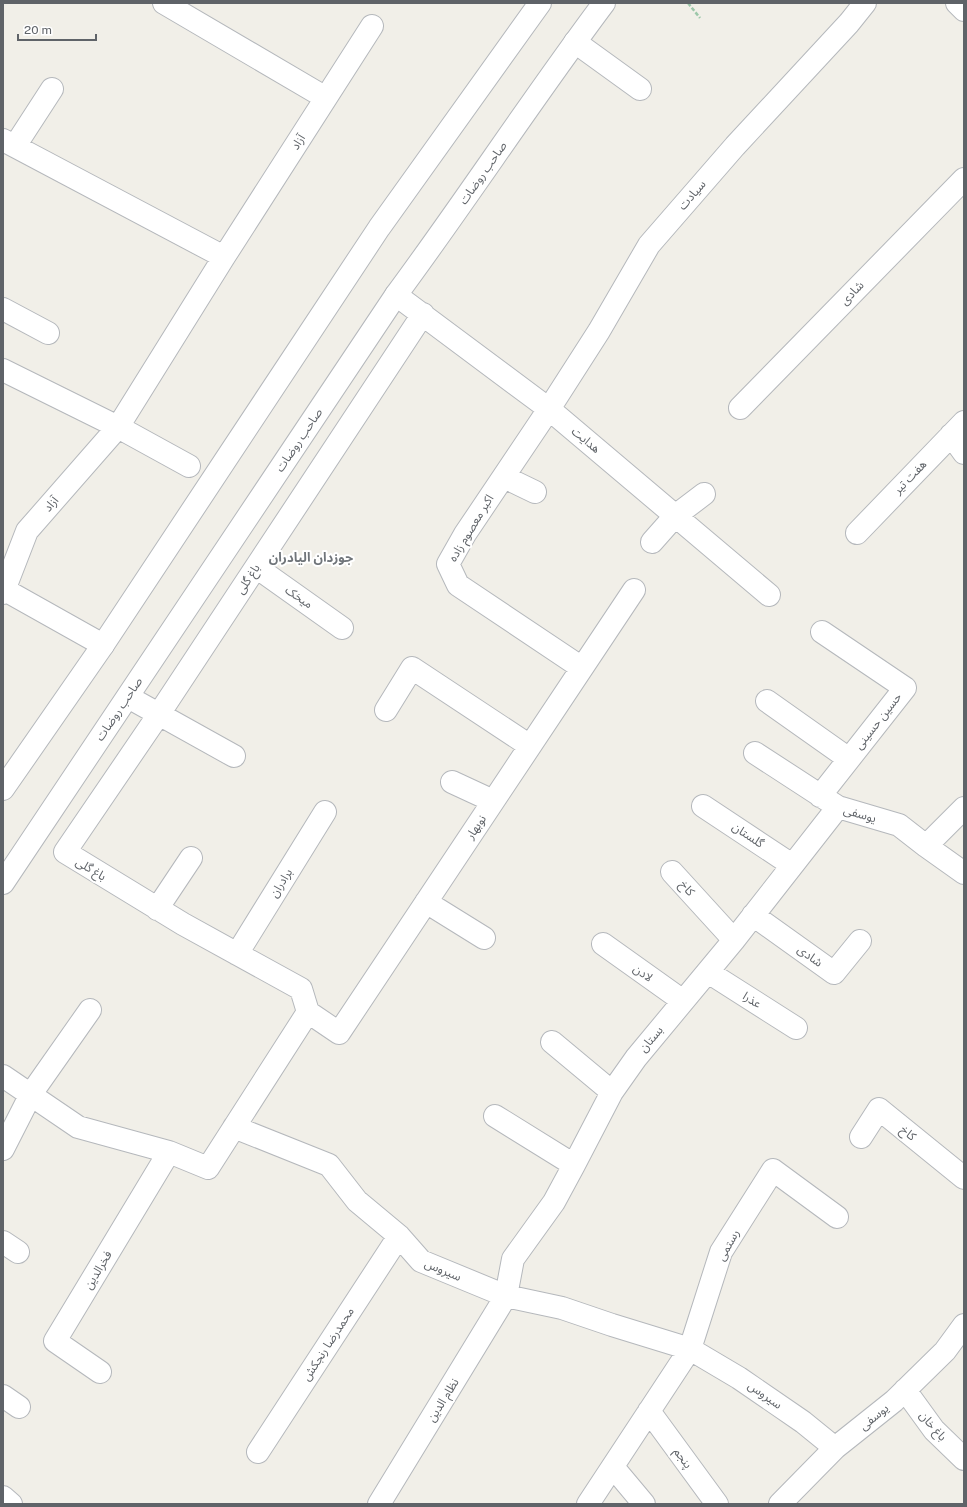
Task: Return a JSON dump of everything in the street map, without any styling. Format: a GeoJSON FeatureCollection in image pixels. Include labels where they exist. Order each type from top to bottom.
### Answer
{"type":"FeatureCollection","features":[{"type":"Feature","properties":{"kind":"street"},"geometry":{"type":"LineString","coordinates":[[164,3],[326,98]]}},
{"type":"Feature","properties":{"kind":"street"},"geometry":{"type":"LineString","coordinates":[[3,789],[103,645],[379,228],[540,3]]}},
{"type":"Feature","properties":{"kind":"street","name":"صاحب روضات"},"geometry":{"type":"LineString","coordinates":[[3,883],[396,295],[604,3]]}},
{"type":"Feature","properties":{"kind":"street","name":"سیادت"},"geometry":{"type":"LineString","coordinates":[[549,409],[599,330],[648,245],[735,146],[849,23],[865,3]]}},
{"type":"Feature","properties":{"kind":"street"},"geometry":{"type":"LineString","coordinates":[[957,3],[964,10]]}},
{"type":"Feature","properties":{"kind":"street","name":"آزاد"},"geometry":{"type":"LineString","coordinates":[[4,592],[27,531],[118,427],[224,257],[372,26]]}},
{"type":"Feature","properties":{"kind":"street"},"geometry":{"type":"LineString","coordinates":[[575,42],[640,89]]}},
{"type":"Feature","properties":{"kind":"street"},"geometry":{"type":"LineString","coordinates":[[52,89],[9,143],[224,257]]}},
{"type":"Feature","properties":{"kind":"street","name":"شادی"},"geometry":{"type":"LineString","coordinates":[[740,408],[964,179]]}},
{"type":"Feature","properties":{"kind":"street","name":"هدایت"},"geometry":{"type":"LineString","coordinates":[[396,295],[549,409],[769,595]]}},
{"type":"Feature","properties":{"kind":"street"},"geometry":{"type":"LineString","coordinates":[[3,309],[48,333]]}},
{"type":"Feature","properties":{"kind":"street","name":"باغ گلی"},"geometry":{"type":"LineString","coordinates":[[308,1012],[301,989],[157,909],[65,852],[159,714],[423,314]]}},
{"type":"Feature","properties":{"kind":"street"},"geometry":{"type":"LineString","coordinates":[[3,370],[118,427],[189,466]]}},
{"type":"Feature","properties":{"kind":"street","name":"اکبر معصوم زاده"},"geometry":{"type":"LineString","coordinates":[[549,409],[465,534],[448,564],[458,585],[582,668]]}},
{"type":"Feature","properties":{"kind":"street"},"geometry":{"type":"LineString","coordinates":[[958,428],[964,453]]}},
{"type":"Feature","properties":{"kind":"street","name":"هفت تیر"},"geometry":{"type":"LineString","coordinates":[[856,532],[958,428]]}},
{"type":"Feature","properties":{"kind":"street"},"geometry":{"type":"LineString","coordinates":[[504,476],[534,492]]}},
{"type":"Feature","properties":{"kind":"street"},"geometry":{"type":"LineString","coordinates":[[652,542],[675,516],[704,494]]}},
{"type":"Feature","properties":{"kind":"street","name":"میخک"},"geometry":{"type":"LineString","coordinates":[[256,567],[342,628]]}},
{"type":"Feature","properties":{"kind":"street","name":"نوبهار"},"geometry":{"type":"LineString","coordinates":[[308,1012],[339,1033],[634,590]]}},
{"type":"Feature","properties":{"kind":"street"},"geometry":{"type":"LineString","coordinates":[[4,592],[103,645]]}},
{"type":"Feature","properties":{"kind":"street","name":"حسین حسینی"},"geometry":{"type":"LineString","coordinates":[[822,632],[904,688],[849,759],[829,801]]}},
{"type":"Feature","properties":{"kind":"street"},"geometry":{"type":"LineString","coordinates":[[386,710],[412,668],[530,746]]}},
{"type":"Feature","properties":{"kind":"street"},"geometry":{"type":"LineString","coordinates":[[128,697],[234,756]]}},
{"type":"Feature","properties":{"kind":"street"},"geometry":{"type":"LineString","coordinates":[[767,701],[849,759]]}},
{"type":"Feature","properties":{"kind":"street","name":"یوسفی"},"geometry":{"type":"LineString","coordinates":[[755,753],[829,801],[900,825],[964,873]]}},
{"type":"Feature","properties":{"kind":"street"},"geometry":{"type":"LineString","coordinates":[[452,782],[493,801]]}},
{"type":"Feature","properties":{"kind":"street","name":"بستان"},"geometry":{"type":"LineString","coordinates":[[506,1296],[513,1259],[554,1202],[612,1092],[636,1058],[734,940],[792,865],[829,801]]}},
{"type":"Feature","properties":{"kind":"street","name":"گلستان"},"geometry":{"type":"LineString","coordinates":[[703,806],[792,865]]}},
{"type":"Feature","properties":{"kind":"street"},"geometry":{"type":"LineString","coordinates":[[926,846],[964,808]]}},
{"type":"Feature","properties":{"kind":"street","name":"برادران"},"geometry":{"type":"LineString","coordinates":[[237,954],[325,812]]}},
{"type":"Feature","properties":{"kind":"street"},"geometry":{"type":"LineString","coordinates":[[157,909],[191,858]]}},
{"type":"Feature","properties":{"kind":"street","name":"کاخ"},"geometry":{"type":"LineString","coordinates":[[672,872],[734,940]]}},
{"type":"Feature","properties":{"kind":"street"},"geometry":{"type":"LineString","coordinates":[[426,902],[484,938]]}},
{"type":"Feature","properties":{"kind":"street","name":"شادی"},"geometry":{"type":"LineString","coordinates":[[753,915],[834,973],[860,941]]}},
{"type":"Feature","properties":{"kind":"street","name":"لادن"},"geometry":{"type":"LineString","coordinates":[[603,944],[683,1001]]}},
{"type":"Feature","properties":{"kind":"street","name":"عذرا"},"geometry":{"type":"LineString","coordinates":[[708,972],[796,1028]]}},
{"type":"Feature","properties":{"kind":"street"},"geometry":{"type":"LineString","coordinates":[[3,1149],[31,1094],[90,1010]]}},
{"type":"Feature","properties":{"kind":"street"},"geometry":{"type":"LineString","coordinates":[[3,1076],[78,1127],[169,1152],[208,1168],[308,1012]]}},
{"type":"Feature","properties":{"kind":"street"},"geometry":{"type":"LineString","coordinates":[[552,1042],[612,1092]]}},
{"type":"Feature","properties":{"kind":"street","name":"کاخ"},"geometry":{"type":"LineString","coordinates":[[861,1137],[879,1109],[964,1178]]}},
{"type":"Feature","properties":{"kind":"street"},"geometry":{"type":"LineString","coordinates":[[495,1116],[574,1165]]}},
{"type":"Feature","properties":{"kind":"street","name":"سیروس"},"geometry":{"type":"LineString","coordinates":[[234,1127],[329,1165],[357,1201],[399,1236],[421,1261],[506,1296],[562,1308],[690,1349],[739,1378],[803,1422],[835,1448]]}},
{"type":"Feature","properties":{"kind":"street","name":"فخرالدین"},"geometry":{"type":"LineString","coordinates":[[100,1372],[55,1341],[169,1152]]}},
{"type":"Feature","properties":{"kind":"street","name":"رستمی"},"geometry":{"type":"LineString","coordinates":[[690,1349],[721,1252],[773,1170],[837,1217]]}},
{"type":"Feature","properties":{"kind":"street","name":"محمدرضا رنجکش"},"geometry":{"type":"LineString","coordinates":[[258,1452],[399,1236]]}},
{"type":"Feature","properties":{"kind":"street","name":"نظام الدین"},"geometry":{"type":"LineString","coordinates":[[379,1504],[506,1296]]}},
{"type":"Feature","properties":{"kind":"street","name":"یوسفی"},"geometry":{"type":"LineString","coordinates":[[780,1504],[835,1448],[894,1401],[945,1351],[964,1325]]}},
{"type":"Feature","properties":{"kind":"street"},"geometry":{"type":"LineString","coordinates":[[588,1504],[690,1349]]}},
{"type":"Feature","properties":{"kind":"street","name":"باغ خان"},"geometry":{"type":"LineString","coordinates":[[904,1390],[934,1430],[964,1459]]}},
{"type":"Feature","properties":{"kind":"street","name":"پنجم"},"geometry":{"type":"LineString","coordinates":[[649,1411],[717,1504]]}},
{"type":"Feature","properties":{"kind":"street"},"geometry":{"type":"LineString","coordinates":[[613,1466],[644,1504]]}},
{"type":"Feature","properties":{"kind":"street"},"geometry":{"type":"LineString","coordinates":[[3,1497],[11,1504]]}},
{"type":"Feature","properties":{"kind":"path"},"geometry":{"type":"LineString","coordinates":[[688,3],[700,18]]}},
{"type":"Feature","properties":{"kind":"district","name":"جوزدان الیادران"},"geometry":{"type":"Point","coordinates":[311,557]}}]}
